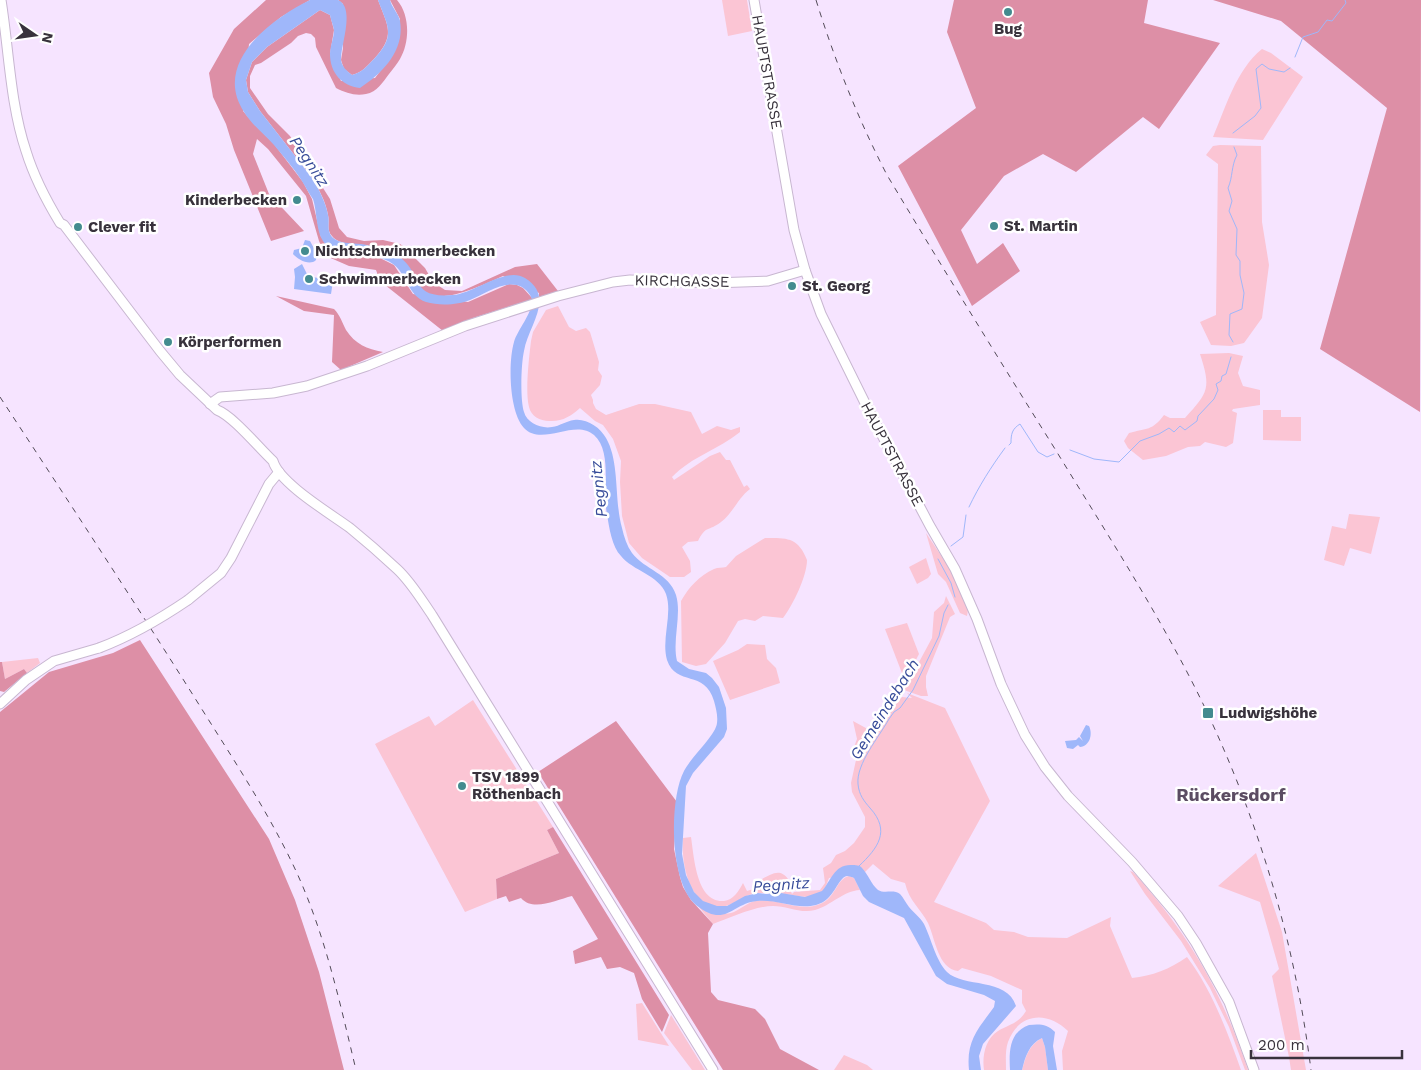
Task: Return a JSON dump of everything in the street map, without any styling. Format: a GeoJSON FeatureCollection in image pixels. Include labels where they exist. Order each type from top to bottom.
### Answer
{"type":"FeatureCollection","features":[{"type":"Feature","properties":{"kind":"main road"},"geometry":{"type":"LineString","coordinates":[[1,0],[19,125],[31,166],[44,193],[44,199],[60,223],[64,225],[160,351],[180,375],[214,407],[219,416],[268,465],[276,469],[320,507],[327,516],[391,563],[408,581],[441,631],[713,1070]]}},
{"type":"Feature","properties":{"kind":"main road","name":"HAUPTSTRASSE"},"geometry":{"type":"LineString","coordinates":[[754,0],[794,230],[805,270],[822,314],[866,405],[955,569],[977,619],[1001,684],[1025,735],[1045,767],[1068,796],[1132,862],[1178,916],[1206,960],[1229,1002],[1254,1070]]}},
{"type":"Feature","properties":{"kind":"main road","name":"KIRCHGASSE"},"geometry":{"type":"LineString","coordinates":[[214,407],[220,397],[273,393],[307,386],[367,366],[465,326],[558,296],[613,282],[630,280],[763,282],[805,270]]}},
{"type":"Feature","properties":{"kind":"main road"},"geometry":{"type":"LineString","coordinates":[[0,704],[26,680],[54,661],[119,641],[188,600],[221,573],[231,558],[276,469]]}},
{"type":"Feature","properties":{"kind":"shaded area"},"geometry":{"type":"Polygon","coordinates":[[[266,0],[310,0],[281,17],[249,44],[243,111],[274,144],[303,182],[312,199],[321,237],[344,252],[361,253],[380,258],[394,265],[413,294],[468,302],[509,284],[523,288],[533,299],[473,318],[443,331],[380,281],[376,270],[349,266],[326,256],[319,241],[306,196],[268,149],[257,139],[253,154],[269,194],[304,231],[271,241],[234,150],[226,124],[213,97],[209,73],[234,29],[266,0]]]}},
{"type":"Feature","properties":{"kind":"shaded area"},"geometry":{"type":"Polygon","coordinates":[[[338,0],[378,0],[387,24],[388,37],[381,51],[364,68],[352,75],[344,69],[341,60],[343,48],[343,4],[338,0]]]}},
{"type":"Feature","properties":{"kind":"shaded area"},"geometry":{"type":"Polygon","coordinates":[[[390,0],[397,0],[404,13],[407,29],[406,45],[398,63],[377,89],[362,95],[347,93],[336,88],[316,47],[315,38],[311,34],[306,33],[298,36],[291,43],[255,65],[250,76],[250,88],[268,114],[290,136],[330,199],[339,228],[347,237],[364,241],[383,240],[400,244],[412,252],[433,282],[445,290],[462,291],[515,267],[537,264],[558,291],[539,297],[539,293],[503,276],[465,292],[454,295],[434,296],[426,293],[408,268],[391,256],[372,247],[340,242],[329,231],[326,205],[313,179],[260,111],[248,92],[246,80],[252,62],[267,47],[320,10],[330,15],[334,30],[330,54],[341,81],[375,78],[384,66],[400,19],[390,0]]]}},
{"type":"Feature","properties":{"kind":"shaded area"},"geometry":{"type":"Polygon","coordinates":[[[722,0],[747,0],[752,31],[728,36],[722,0]]]}},
{"type":"Feature","properties":{"kind":"shaded area"},"geometry":{"type":"Polygon","coordinates":[[[954,0],[1148,0],[1144,23],[1220,43],[1159,129],[1143,117],[1076,172],[1043,154],[1004,176],[961,230],[977,264],[1003,243],[1020,271],[972,306],[898,166],[976,108],[947,32],[954,0]]]}},
{"type":"Feature","properties":{"kind":"shaded area"},"geometry":{"type":"Polygon","coordinates":[[[1213,0],[1421,0],[1420,412],[1320,349],[1387,108],[1281,21],[1213,0]]]}},
{"type":"Feature","properties":{"kind":"shaded area"},"geometry":{"type":"Polygon","coordinates":[[[1262,49],[1271,53],[1303,77],[1263,140],[1213,137],[1238,78],[1245,67],[1262,49]]]}},
{"type":"Feature","properties":{"kind":"shaded area"},"geometry":{"type":"Polygon","coordinates":[[[1213,146],[1261,146],[1262,222],[1269,265],[1262,318],[1244,343],[1231,346],[1211,345],[1200,322],[1216,315],[1218,164],[1206,155],[1213,146]]]}},
{"type":"Feature","properties":{"kind":"shaded area"},"geometry":{"type":"Polygon","coordinates":[[[276,296],[334,309],[353,339],[367,347],[383,352],[341,370],[332,362],[334,315],[304,311],[276,296]]]}},
{"type":"Feature","properties":{"kind":"shaded area"},"geometry":{"type":"Polygon","coordinates":[[[558,306],[569,327],[576,331],[586,328],[590,332],[599,362],[598,370],[602,376],[600,385],[591,395],[596,409],[606,415],[639,404],[655,404],[691,412],[702,434],[717,426],[731,430],[740,427],[740,432],[732,438],[696,458],[672,477],[674,480],[710,456],[720,452],[726,460],[730,460],[744,487],[747,485],[750,489],[721,522],[705,531],[698,541],[688,542],[682,547],[690,561],[691,572],[684,577],[670,577],[642,558],[629,543],[622,516],[621,461],[613,439],[603,425],[595,421],[580,408],[573,414],[558,421],[539,419],[530,410],[527,384],[533,332],[546,310],[558,306]]]}},
{"type":"Feature","properties":{"kind":"shaded area"},"geometry":{"type":"Polygon","coordinates":[[[1229,353],[1243,356],[1238,373],[1243,386],[1260,390],[1260,405],[1233,409],[1232,411],[1237,413],[1233,443],[1226,447],[1205,442],[1200,446],[1188,447],[1166,456],[1143,460],[1128,448],[1124,441],[1129,433],[1156,424],[1164,415],[1170,418],[1185,418],[1199,402],[1206,389],[1206,375],[1200,354],[1229,353]]]}},
{"type":"Feature","properties":{"kind":"shaded area"},"geometry":{"type":"Polygon","coordinates":[[[1263,410],[1281,410],[1281,417],[1301,417],[1301,441],[1263,440],[1263,410]]]}},
{"type":"Feature","properties":{"kind":"shaded area"},"geometry":{"type":"Polygon","coordinates":[[[1349,514],[1380,517],[1371,554],[1350,548],[1344,566],[1324,560],[1332,526],[1346,529],[1349,514]]]}},
{"type":"Feature","properties":{"kind":"shaded area"},"geometry":{"type":"Polygon","coordinates":[[[926,533],[950,569],[968,610],[967,616],[960,613],[946,582],[938,574],[926,533]]]}},
{"type":"Feature","properties":{"kind":"shaded area"},"geometry":{"type":"Polygon","coordinates":[[[765,538],[791,540],[804,552],[807,560],[802,582],[783,618],[763,616],[755,621],[745,619],[738,621],[725,643],[706,664],[696,666],[682,662],[681,601],[684,596],[695,582],[704,575],[716,568],[726,567],[736,556],[765,538]]]}},
{"type":"Feature","properties":{"kind":"shaded area"},"geometry":{"type":"Polygon","coordinates":[[[926,558],[931,574],[928,578],[917,584],[909,567],[926,558]]]}},
{"type":"Feature","properties":{"kind":"shaded area"},"geometry":{"type":"Polygon","coordinates":[[[946,596],[955,614],[950,617],[926,676],[928,696],[921,696],[904,690],[932,638],[934,612],[944,603],[946,596]]]}},
{"type":"Feature","properties":{"kind":"shaded area"},"geometry":{"type":"Polygon","coordinates":[[[907,623],[919,654],[905,681],[885,629],[907,623]]]}},
{"type":"Feature","properties":{"kind":"shaded area"},"geometry":{"type":"Polygon","coordinates":[[[140,640],[269,839],[295,900],[319,972],[344,1070],[0,1070],[0,712],[49,672],[113,653],[140,640]]]}},
{"type":"Feature","properties":{"kind":"shaded area"},"geometry":{"type":"Polygon","coordinates":[[[747,644],[765,645],[767,659],[776,668],[780,683],[730,700],[713,661],[747,644]]]}},
{"type":"Feature","properties":{"kind":"shaded area"},"geometry":{"type":"Polygon","coordinates":[[[38,658],[40,663],[27,673],[24,669],[5,679],[2,662],[38,658]]]}},
{"type":"Feature","properties":{"kind":"shaded area"},"geometry":{"type":"Polygon","coordinates":[[[0,662],[2,662],[5,679],[24,669],[27,673],[4,692],[0,691],[0,662]]]}},
{"type":"Feature","properties":{"kind":"shaded area"},"geometry":{"type":"Polygon","coordinates":[[[907,693],[945,708],[990,801],[934,902],[986,923],[994,930],[1014,932],[1028,937],[1067,938],[1111,917],[1110,926],[1132,978],[1147,976],[1161,971],[1187,957],[1204,983],[1225,1026],[1241,1070],[1063,1070],[1062,1051],[1068,1031],[1052,1020],[1035,1018],[1019,1025],[1013,1032],[1007,1045],[1006,1070],[984,1070],[984,1054],[987,1043],[994,1034],[1017,1021],[1026,1011],[1022,1003],[1022,990],[991,976],[962,968],[958,971],[946,965],[938,952],[928,923],[909,895],[905,883],[891,879],[873,864],[864,873],[829,878],[823,891],[813,896],[758,893],[749,895],[726,906],[713,906],[703,902],[690,884],[686,872],[683,838],[691,837],[698,877],[707,895],[715,900],[724,901],[730,899],[738,892],[743,883],[747,891],[763,886],[762,879],[776,873],[782,874],[788,879],[786,884],[791,885],[792,894],[794,892],[820,890],[825,883],[823,868],[831,863],[836,855],[845,851],[854,843],[865,827],[865,817],[852,792],[851,783],[856,760],[854,747],[857,739],[853,721],[875,733],[902,697],[912,698],[907,693]]]}},
{"type":"Feature","properties":{"kind":"shaded area","name":"TSV 1899 Röthenbach"},"geometry":{"type":"Polygon","coordinates":[[[473,700],[553,827],[547,830],[559,853],[496,879],[497,899],[465,912],[375,744],[429,716],[435,726],[473,700]]]}},
{"type":"Feature","properties":{"kind":"shaded area"},"geometry":{"type":"Polygon","coordinates":[[[616,721],[677,802],[674,849],[680,877],[683,887],[691,900],[713,924],[708,933],[711,992],[718,1000],[755,1009],[765,1019],[780,1049],[819,1070],[723,1070],[538,772],[616,721]]]}},
{"type":"Feature","properties":{"kind":"shaded area"},"geometry":{"type":"Polygon","coordinates":[[[553,827],[669,1015],[662,1032],[642,999],[634,973],[620,967],[607,969],[601,957],[575,964],[573,951],[598,939],[572,896],[538,905],[526,902],[521,898],[509,902],[506,896],[497,899],[496,879],[559,853],[547,830],[553,827]]]}},
{"type":"Feature","properties":{"kind":"shaded area"},"geometry":{"type":"Polygon","coordinates":[[[1256,853],[1282,932],[1306,1070],[1291,1070],[1272,976],[1279,969],[1260,902],[1218,886],[1256,853]]]}},
{"type":"Feature","properties":{"kind":"shaded area"},"geometry":{"type":"Polygon","coordinates":[[[1130,871],[1133,872],[1171,918],[1202,965],[1227,1015],[1248,1070],[1245,1070],[1229,1027],[1210,988],[1181,941],[1130,871]]]}},
{"type":"Feature","properties":{"kind":"shaded area"},"geometry":{"type":"Polygon","coordinates":[[[849,876],[854,878],[860,890],[843,895],[827,905],[810,911],[773,906],[751,910],[713,924],[698,906],[713,912],[727,913],[734,912],[749,903],[763,900],[804,907],[812,906],[820,904],[829,898],[841,881],[849,876]]]}},
{"type":"Feature","properties":{"kind":"shaded area"},"geometry":{"type":"Polygon","coordinates":[[[642,1003],[669,1046],[638,1040],[636,1004],[642,1003]]]}},
{"type":"Feature","properties":{"kind":"shaded area"},"geometry":{"type":"Polygon","coordinates":[[[671,1015],[705,1070],[692,1070],[664,1033],[671,1015]]]}},
{"type":"Feature","properties":{"kind":"shaded area"},"geometry":{"type":"Polygon","coordinates":[[[1042,1038],[1048,1070],[1022,1070],[1031,1048],[1042,1038]]]}},
{"type":"Feature","properties":{"kind":"shaded area"},"geometry":{"type":"Polygon","coordinates":[[[844,1055],[867,1065],[873,1070],[834,1070],[844,1055]]]}},
{"type":"Feature","properties":{"kind":"water"},"geometry":{"type":"Polygon","coordinates":[[[310,0],[338,0],[343,4],[347,19],[341,60],[344,67],[352,75],[359,72],[374,59],[381,51],[388,37],[387,24],[378,0],[390,0],[400,21],[401,32],[396,51],[390,60],[377,75],[360,88],[348,85],[335,73],[330,54],[334,28],[330,15],[320,10],[267,47],[252,62],[246,80],[248,92],[260,111],[313,179],[326,206],[330,234],[338,241],[375,247],[398,256],[406,263],[423,289],[429,293],[453,295],[462,293],[509,275],[525,278],[534,286],[538,294],[539,303],[538,312],[526,341],[522,364],[521,382],[524,412],[531,422],[543,427],[555,426],[568,421],[583,420],[596,427],[606,438],[613,458],[618,506],[627,544],[637,559],[668,582],[676,595],[678,603],[677,661],[689,669],[706,673],[719,687],[726,708],[727,729],[724,737],[693,773],[686,786],[682,854],[686,875],[694,892],[703,901],[717,906],[727,906],[745,896],[758,893],[767,894],[775,892],[805,897],[822,891],[841,867],[846,865],[860,866],[878,890],[895,892],[901,895],[924,924],[937,956],[947,972],[963,980],[994,987],[1004,991],[1011,997],[1016,1006],[983,1044],[979,1056],[981,1070],[969,1070],[969,1051],[974,1036],[994,1007],[995,1001],[984,995],[947,984],[936,976],[904,918],[869,902],[863,896],[854,878],[847,876],[844,878],[827,899],[816,905],[802,906],[772,901],[757,901],[722,915],[706,912],[696,905],[687,894],[676,860],[674,820],[676,801],[684,771],[716,728],[717,712],[715,704],[710,691],[704,685],[677,673],[671,668],[667,660],[665,644],[668,602],[663,588],[658,582],[626,561],[615,547],[607,514],[605,462],[600,442],[594,435],[578,429],[540,435],[531,433],[519,421],[515,411],[511,386],[511,362],[516,336],[530,311],[532,300],[530,295],[524,288],[517,285],[509,285],[501,286],[460,303],[442,304],[426,302],[415,295],[402,273],[393,264],[377,257],[343,252],[329,247],[324,243],[319,232],[313,199],[287,160],[247,117],[236,94],[235,76],[241,60],[250,45],[279,19],[310,0]]]}},
{"type":"Feature","properties":{"kind":"water","name":"Nichtschwimmerbecken"},"geometry":{"type":"Polygon","coordinates":[[[305,240],[310,241],[317,254],[316,260],[313,262],[304,262],[293,254],[294,250],[302,248],[305,240]]]}},
{"type":"Feature","properties":{"kind":"water","name":"Schwimmerbecken"},"geometry":{"type":"Polygon","coordinates":[[[302,264],[308,276],[333,281],[331,294],[294,289],[294,269],[302,264]]]}},
{"type":"Feature","properties":{"kind":"water"},"geometry":{"type":"Polygon","coordinates":[[[1086,725],[1089,726],[1091,733],[1088,742],[1080,747],[1078,745],[1073,749],[1067,748],[1065,741],[1076,740],[1079,737],[1083,741],[1080,736],[1086,725]]]}},
{"type":"Feature","properties":{"kind":"water"},"geometry":{"type":"Polygon","coordinates":[[[1029,1025],[1043,1025],[1055,1032],[1053,1046],[1057,1070],[1048,1070],[1042,1038],[1031,1047],[1022,1070],[1010,1070],[1010,1050],[1014,1038],[1017,1032],[1029,1025]]]}},
{"type":"Feature","properties":{"kind":"waterway","name":"Gemeindebach"},"geometry":{"type":"LineString","coordinates":[[1295,57],[1303,37],[1318,32],[1327,20],[1332,21],[1346,3],[1345,0]]}},
{"type":"Feature","properties":{"kind":"waterway","name":"Gemeindebach"},"geometry":{"type":"LineString","coordinates":[[1233,133],[1255,116],[1261,108],[1256,69],[1262,64],[1269,69],[1284,72],[1290,68]]}},
{"type":"Feature","properties":{"kind":"waterway","name":"Gemeindebach"},"geometry":{"type":"LineString","coordinates":[[1233,342],[1229,335],[1230,314],[1242,309],[1244,293],[1240,275],[1240,261],[1236,255],[1237,229],[1229,211],[1232,201],[1228,188],[1237,155],[1234,147]]}},
{"type":"Feature","properties":{"kind":"waterway","name":"Gemeindebach"},"geometry":{"type":"LineString","coordinates":[[1070,450],[1094,459],[1119,462],[1140,441],[1169,428],[1174,432],[1180,426],[1185,430],[1197,421],[1198,416],[1214,399],[1218,390],[1216,384],[1226,374],[1231,357]]}},
{"type":"Feature","properties":{"kind":"waterway","name":"Gemeindebach"},"geometry":{"type":"LineString","coordinates":[[1009,445],[1012,432],[1020,424],[1038,452],[1047,457],[1054,454]]}},
{"type":"Feature","properties":{"kind":"waterway","name":"Gemeindebach"},"geometry":{"type":"LineString","coordinates":[[969,507],[1005,448]]}},
{"type":"Feature","properties":{"kind":"waterway","name":"Gemeindebach"},"geometry":{"type":"LineString","coordinates":[[951,546],[963,537],[966,515]]}},
{"type":"Feature","properties":{"kind":"waterway","name":"Gemeindebach"},"geometry":{"type":"LineString","coordinates":[[938,559],[951,583],[955,597]]}},
{"type":"Feature","properties":{"kind":"waterway","name":"Gemeindebach"},"geometry":{"type":"LineString","coordinates":[[859,866],[872,853],[881,832],[876,816],[859,791],[858,776],[864,759],[889,719],[913,690],[939,636],[944,613],[948,605]]}},
{"type":"Feature","properties":{"kind":"railway"},"geometry":{"type":"LineString","coordinates":[[816,0],[848,89],[866,133],[887,175],[1134,578],[1172,643],[1206,710],[1243,797],[1273,886],[1295,977],[1311,1070]]}},
{"type":"Feature","properties":{"kind":"railway"},"geometry":{"type":"LineString","coordinates":[[0,397],[193,695],[285,848],[306,895],[324,944],[356,1070]]}},
{"type":"Feature","properties":{"kind":"place","name":"Bug"},"geometry":{"type":"Point","coordinates":[1008,12]}},
{"type":"Feature","properties":{"kind":"place","name":"Kinderbecken"},"geometry":{"type":"Point","coordinates":[297,200]}},
{"type":"Feature","properties":{"kind":"place","name":"St. Martin"},"geometry":{"type":"Point","coordinates":[994,226]}},
{"type":"Feature","properties":{"kind":"place","name":"Clever fit"},"geometry":{"type":"Point","coordinates":[78,227]}},
{"type":"Feature","properties":{"kind":"place","name":"Nichtschwimmerbecken"},"geometry":{"type":"Point","coordinates":[305,251]}},
{"type":"Feature","properties":{"kind":"place","name":"Schwimmerbecken"},"geometry":{"type":"Point","coordinates":[309,279]}},
{"type":"Feature","properties":{"kind":"place","name":"St. Georg"},"geometry":{"type":"Point","coordinates":[792,286]}},
{"type":"Feature","properties":{"kind":"place","name":"Körperformen"},"geometry":{"type":"Point","coordinates":[168,342]}},
{"type":"Feature","properties":{"kind":"place","name":"Ludwigshöhe"},"geometry":{"type":"Point","coordinates":[1208,713]}},
{"type":"Feature","properties":{"kind":"place","name":"TSV 1899 Röthenbach"},"geometry":{"type":"Point","coordinates":[462,786]}},
{"type":"Feature","properties":{"kind":"district","name":"Rückersdorf"},"geometry":{"type":"Point","coordinates":[1231,795]}},
{"type":"Feature","properties":{"kind":"water label","name":"Pegnitz"},"geometry":{"type":"Point","coordinates":[310,161]}},
{"type":"Feature","properties":{"kind":"water label","name":"Pegnitz"},"geometry":{"type":"Point","coordinates":[598,489]}},
{"type":"Feature","properties":{"kind":"water label","name":"Pegnitz"},"geometry":{"type":"Point","coordinates":[781,884]}}]}
